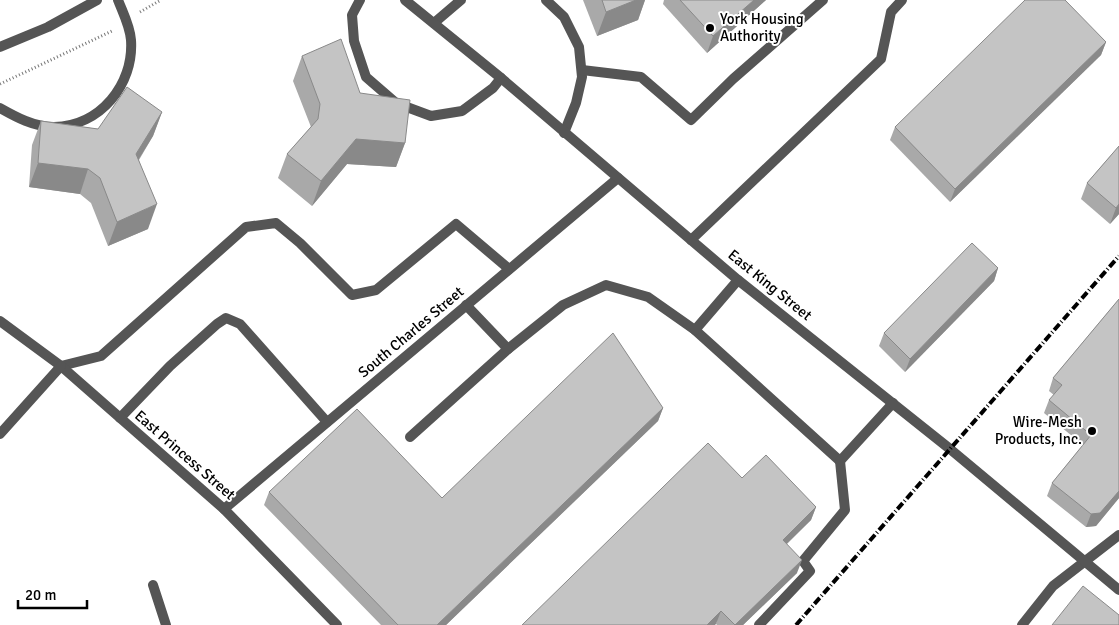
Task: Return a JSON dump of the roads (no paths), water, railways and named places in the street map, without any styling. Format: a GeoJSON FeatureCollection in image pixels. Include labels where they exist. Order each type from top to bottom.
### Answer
{"type":"FeatureCollection","features":[{"type":"Feature","properties":{"kind":"street"},"geometry":{"type":"LineString","coordinates":[[0,47],[48,27],[97,0]]}},
{"type":"Feature","properties":{"kind":"street"},"geometry":{"type":"LineString","coordinates":[[0,108],[23,121],[53,127],[79,122],[104,109],[118,93],[130,61],[131,40],[127,21],[118,0]]}},
{"type":"Feature","properties":{"kind":"street"},"geometry":{"type":"LineString","coordinates":[[360,0],[352,15],[354,41],[366,77],[396,103],[431,116],[462,111],[493,88],[501,78]]}},
{"type":"Feature","properties":{"kind":"street","name":"East King Street"},"geometry":{"type":"LineString","coordinates":[[405,0],[501,78],[738,280],[950,449],[1119,590]]}},
{"type":"Feature","properties":{"kind":"street"},"geometry":{"type":"LineString","coordinates":[[434,23],[461,0]]}},
{"type":"Feature","properties":{"kind":"street"},"geometry":{"type":"LineString","coordinates":[[546,0],[564,17],[579,47],[582,77],[576,103],[564,133]]}},
{"type":"Feature","properties":{"kind":"street"},"geometry":{"type":"LineString","coordinates":[[582,70],[640,77],[691,120],[733,79],[823,0]]}},
{"type":"Feature","properties":{"kind":"street"},"geometry":{"type":"LineString","coordinates":[[691,240],[881,59],[891,12],[902,0]]}},
{"type":"Feature","properties":{"kind":"street","name":"South Charles Street"},"geometry":{"type":"LineString","coordinates":[[224,509],[618,178]]}},
{"type":"Feature","properties":{"kind":"street"},"geometry":{"type":"LineString","coordinates":[[0,434],[61,366],[101,356],[246,227],[276,223],[352,296],[376,290],[456,224],[508,269]]}},
{"type":"Feature","properties":{"kind":"street"},"geometry":{"type":"LineString","coordinates":[[695,330],[738,280]]}},
{"type":"Feature","properties":{"kind":"street"},"geometry":{"type":"LineString","coordinates":[[410,437],[508,349],[563,305],[606,286],[648,297],[695,330],[840,461],[845,510],[803,561],[810,572],[758,625]]}},
{"type":"Feature","properties":{"kind":"street"},"geometry":{"type":"LineString","coordinates":[[466,305],[508,349]]}},
{"type":"Feature","properties":{"kind":"street"},"geometry":{"type":"LineString","coordinates":[[120,418],[170,366],[226,318],[240,324],[327,422]]}},
{"type":"Feature","properties":{"kind":"street","name":"East Princess Street"},"geometry":{"type":"LineString","coordinates":[[0,321],[61,366],[224,509],[338,625]]}},
{"type":"Feature","properties":{"kind":"street"},"geometry":{"type":"LineString","coordinates":[[840,461],[893,403]]}},
{"type":"Feature","properties":{"kind":"street"},"geometry":{"type":"LineString","coordinates":[[1022,625],[1054,586],[1119,535]]}},
{"type":"Feature","properties":{"kind":"street"},"geometry":{"type":"LineString","coordinates":[[153,585],[166,625]]}},
{"type":"Feature","properties":{"kind":"railway"},"geometry":{"type":"LineString","coordinates":[[796,625],[1119,256]]}},
{"type":"Feature","properties":{"kind":"place","name":"York Housing Authority"},"geometry":{"type":"Point","coordinates":[710,28]}},
{"type":"Feature","properties":{"kind":"place","name":"Wire-Mesh Products, Inc."},"geometry":{"type":"Point","coordinates":[1092,431]}}]}
